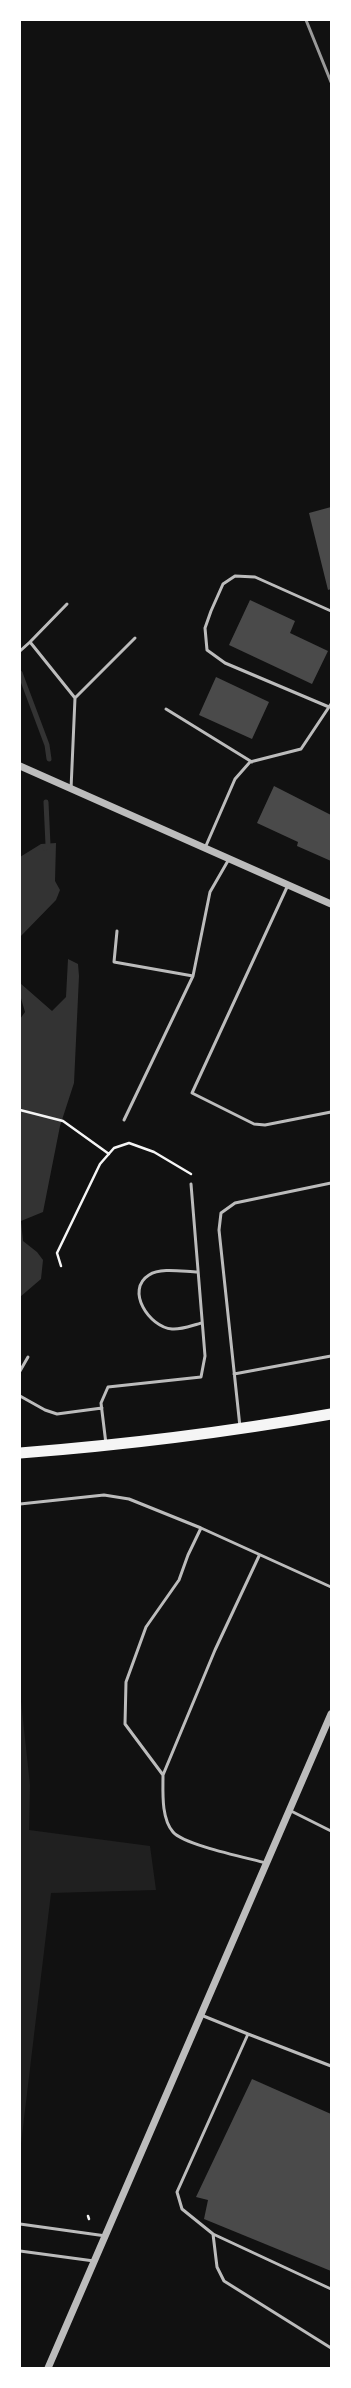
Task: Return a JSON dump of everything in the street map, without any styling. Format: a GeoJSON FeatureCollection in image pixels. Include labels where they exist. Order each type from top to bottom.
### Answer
{"type":"FeatureCollection","features":[{"type":"Feature","properties":{"kind":"highway"},"geometry":{"type":"LineString","coordinates":[[20,1453],[106,1446],[240,1429],[331,1414]]}},
{"type":"Feature","properties":{"kind":"street"},"geometry":{"type":"LineString","coordinates":[[20,766],[331,904]]}},
{"type":"Feature","properties":{"kind":"street"},"geometry":{"type":"LineString","coordinates":[[48,2368],[106,2236],[288,1809],[331,1714]]}},
{"type":"Feature","properties":{"kind":"lane"},"geometry":{"type":"LineString","coordinates":[[205,848],[235,779],[252,762],[301,749],[330,705],[225,663],[207,650],[206,628],[223,584],[235,576],[255,577],[331,612]]}},
{"type":"Feature","properties":{"kind":"lane"},"geometry":{"type":"LineString","coordinates":[[20,651],[67,604]]}},
{"type":"Feature","properties":{"kind":"lane"},"geometry":{"type":"LineString","coordinates":[[75,698],[135,638]]}},
{"type":"Feature","properties":{"kind":"lane"},"geometry":{"type":"LineString","coordinates":[[30,642],[75,698],[71,789]]}},
{"type":"Feature","properties":{"kind":"lane"},"geometry":{"type":"LineString","coordinates":[[166,709],[252,762]]}},
{"type":"Feature","properties":{"kind":"lane"},"geometry":{"type":"LineString","coordinates":[[124,1120],[193,976],[210,892],[229,859]]}},
{"type":"Feature","properties":{"kind":"lane"},"geometry":{"type":"LineString","coordinates":[[288,885],[192,1093],[254,1124],[265,1126],[331,1112]]}},
{"type":"Feature","properties":{"kind":"lane"},"geometry":{"type":"LineString","coordinates":[[117,931],[114,962],[193,976]]}},
{"type":"Feature","properties":{"kind":"lane"},"geometry":{"type":"LineString","coordinates":[[240,1429],[219,1230],[222,1214],[235,1202],[331,1183]]}},
{"type":"Feature","properties":{"kind":"lane"},"geometry":{"type":"LineString","coordinates":[[106,1446],[101,1403],[108,1387],[201,1377],[205,1356],[191,1184]]}},
{"type":"Feature","properties":{"kind":"lane"},"geometry":{"type":"LineString","coordinates":[[198,1272],[164,1271],[150,1274],[141,1283],[140,1296],[144,1311],[155,1323],[172,1329],[202,1323]]}},
{"type":"Feature","properties":{"kind":"lane"},"geometry":{"type":"LineString","coordinates":[[234,1374],[331,1356]]}},
{"type":"Feature","properties":{"kind":"lane"},"geometry":{"type":"LineString","coordinates":[[20,1370],[28,1357]]}},
{"type":"Feature","properties":{"kind":"lane"},"geometry":{"type":"LineString","coordinates":[[20,1396],[45,1410],[57,1414],[102,1408]]}},
{"type":"Feature","properties":{"kind":"lane"},"geometry":{"type":"LineString","coordinates":[[20,1504],[104,1495],[129,1499],[201,1528],[259,1556],[331,1587]]}},
{"type":"Feature","properties":{"kind":"lane"},"geometry":{"type":"LineString","coordinates":[[163,1775],[125,1724],[126,1682],[146,1627],[179,1580],[188,1555],[201,1528]]}},
{"type":"Feature","properties":{"kind":"lane"},"geometry":{"type":"LineString","coordinates":[[259,1556],[215,1650],[163,1775],[166,1820],[173,1833],[189,1842],[266,1862]]}},
{"type":"Feature","properties":{"kind":"lane"},"geometry":{"type":"LineString","coordinates":[[288,1809],[331,1831]]}},
{"type":"Feature","properties":{"kind":"lane"},"geometry":{"type":"LineString","coordinates":[[200,2014],[331,2066]]}},
{"type":"Feature","properties":{"kind":"lane"},"geometry":{"type":"LineString","coordinates":[[248,2034],[178,2192],[182,2209],[213,2234],[331,2289]]}},
{"type":"Feature","properties":{"kind":"lane"},"geometry":{"type":"LineString","coordinates":[[20,2224],[106,2236]]}},
{"type":"Feature","properties":{"kind":"lane"},"geometry":{"type":"LineString","coordinates":[[213,2234],[218,2267],[224,2281],[331,2348]]}},
{"type":"Feature","properties":{"kind":"lane"},"geometry":{"type":"LineString","coordinates":[[20,2251],[94,2261]]}},
{"type":"Feature","properties":{"kind":"path"},"geometry":{"type":"LineString","coordinates":[[20,1110],[63,1120],[109,1154]]}},
{"type":"Feature","properties":{"kind":"path"},"geometry":{"type":"LineString","coordinates":[[61,1266],[57,1253],[100,1164],[114,1148],[129,1143],[154,1152],[191,1174],[191,1184]]}},
{"type":"Feature","properties":{"kind":"shaded area"},"geometry":{"type":"Polygon","coordinates":[[[56,843],[55,881],[60,890],[56,900],[20,937],[20,857],[41,844],[56,843]]]}},
{"type":"Feature","properties":{"kind":"shaded area"},"geometry":{"type":"Polygon","coordinates":[[[68,959],[78,964],[79,976],[74,1083],[60,1126],[43,1212],[21,1221],[23,1241],[37,1252],[43,1260],[41,1279],[20,1297],[20,1019],[25,1012],[20,995],[20,983],[52,1011],[66,997],[68,959]]]}},
{"type":"Feature","properties":{"kind":"shaded area"},"geometry":{"type":"Polygon","coordinates":[[[20,1692],[30,1785],[29,1830],[150,1846],[156,1890],[51,1893],[20,2152],[20,1692]]]}},
{"type":"Feature","properties":{"kind":"building"},"geometry":{"type":"Polygon","coordinates":[[[331,507],[331,589],[328,590],[309,513],[331,507]]]}},
{"type":"Feature","properties":{"kind":"building"},"geometry":{"type":"Polygon","coordinates":[[[250,600],[295,621],[290,633],[328,651],[312,684],[229,645],[250,600]]]}},
{"type":"Feature","properties":{"kind":"building"},"geometry":{"type":"Polygon","coordinates":[[[216,677],[269,702],[252,739],[199,715],[216,677]]]}},
{"type":"Feature","properties":{"kind":"building"},"geometry":{"type":"Polygon","coordinates":[[[274,786],[331,815],[331,861],[297,846],[298,842],[257,823],[274,786]]]}},
{"type":"Feature","properties":{"kind":"building"},"geometry":{"type":"Polygon","coordinates":[[[252,2079],[331,2114],[331,2271],[204,2219],[208,2200],[196,2197],[252,2079]]]}},
{"type":"Feature","properties":{"kind":"waterway"},"geometry":{"type":"LineString","coordinates":[[20,673],[47,745],[49,759]]}},
{"type":"Feature","properties":{"kind":"waterway"},"geometry":{"type":"LineString","coordinates":[[45,848],[48,845],[46,802]]}},
{"type":"Feature","properties":{"kind":"railway"},"geometry":{"type":"LineString","coordinates":[[306,20],[331,82]]}}]}
